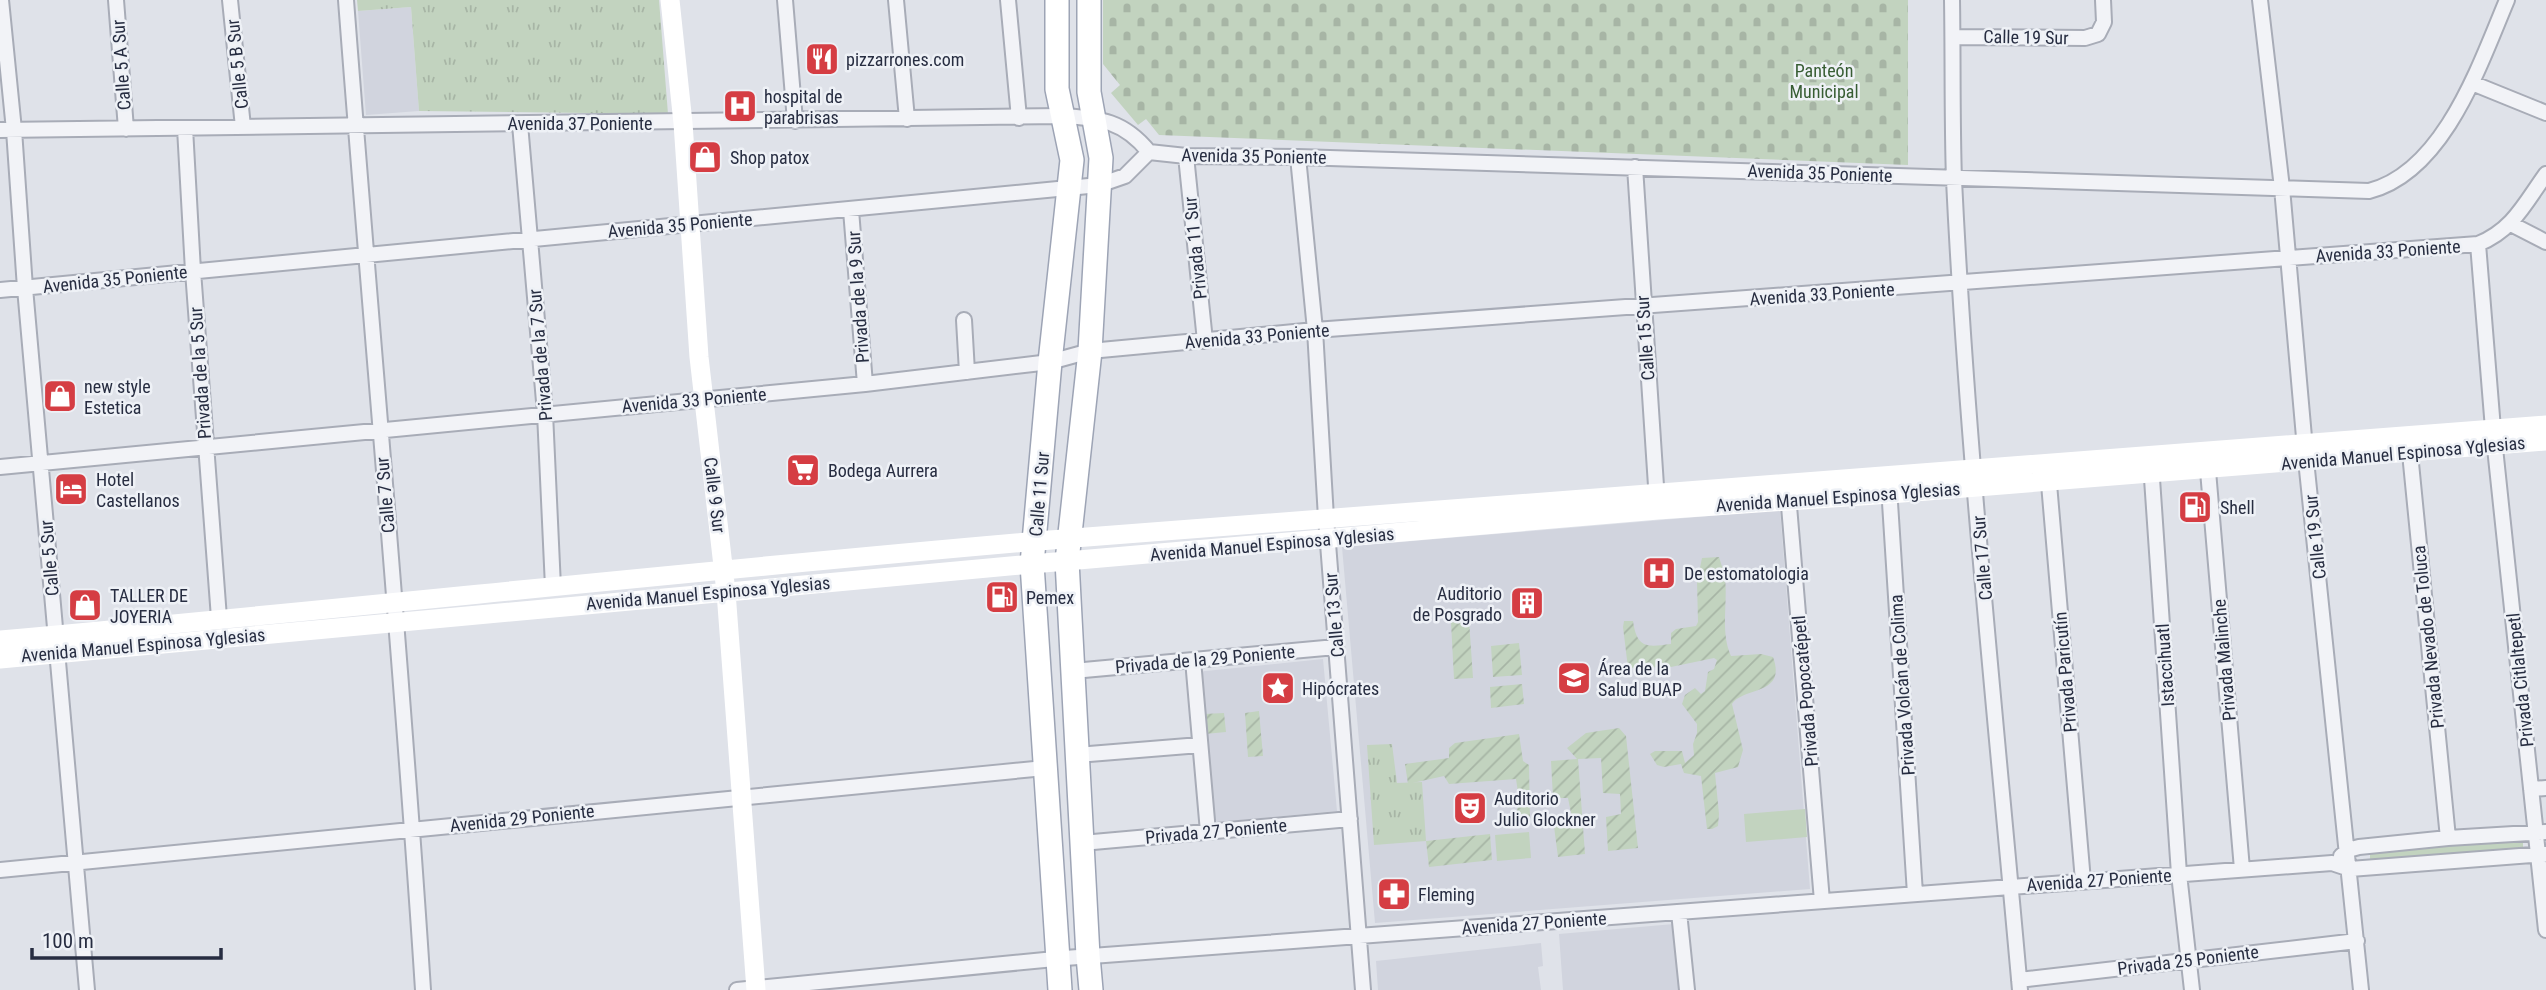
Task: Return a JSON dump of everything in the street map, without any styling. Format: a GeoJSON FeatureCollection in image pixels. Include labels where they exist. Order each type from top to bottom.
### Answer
{"type":"FeatureCollection","features":[{"type":"Feature","properties":{"kind":"main road","name":"Calle 9 Sur"},"geometry":{"type":"LineString","coordinates":[[670,0],[683,123],[703,401],[726,592],[741,797],[750,989]]}},
{"type":"Feature","properties":{"kind":"main road","name":"Calle 11 Sur"},"geometry":{"type":"LineString","coordinates":[[1057,0],[1057,89],[1072,160],[1060,189],[1066,219],[1033,552],[1060,990]]}},
{"type":"Feature","properties":{"kind":"main road","name":"Calle 11 Sur"},"geometry":{"type":"LineString","coordinates":[[1089,0],[1089,92],[1101,158],[1090,351],[1069,549],[1077,755],[1091,990]]}},
{"type":"Feature","properties":{"kind":"main road","name":"Avenida Manuel Espinosa Yglesias"},"geometry":{"type":"LineString","coordinates":[[0,640],[57,644],[396,611],[553,587],[724,571],[1069,549],[1326,518],[1656,490],[1788,491],[1889,485],[2494,437],[2546,425]]}},
{"type":"Feature","properties":{"kind":"main road","name":"Avenida Manuel Espinosa Yglesias"},"geometry":{"type":"LineString","coordinates":[[2494,437],[2546,441]]}},
{"type":"Feature","properties":{"kind":"main road","name":"Avenida Manuel Espinosa Yglesias"},"geometry":{"type":"LineString","coordinates":[[1069,549],[1328,540],[1658,510],[1788,491]]}},
{"type":"Feature","properties":{"kind":"main road","name":"Avenida Manuel Espinosa Yglesias"},"geometry":{"type":"LineString","coordinates":[[0,659],[57,644],[219,618],[726,592],[1033,552]]}},
{"type":"Feature","properties":{"kind":"street","name":"Calle 5 Sur"},"geometry":{"type":"LineString","coordinates":[[1,0],[7,130],[25,288],[87,990]]}},
{"type":"Feature","properties":{"kind":"street","name":"Calle 5 A Sur"},"geometry":{"type":"LineString","coordinates":[[116,0],[125,129]]}},
{"type":"Feature","properties":{"kind":"street","name":"Calle 5 B Sur"},"geometry":{"type":"LineString","coordinates":[[230,0],[243,127]]}},
{"type":"Feature","properties":{"kind":"street","name":"Calle 7 Sur"},"geometry":{"type":"LineString","coordinates":[[346,0],[413,829],[423,990]]}},
{"type":"Feature","properties":{"kind":"street"},"geometry":{"type":"LineString","coordinates":[[785,0],[795,121]]}},
{"type":"Feature","properties":{"kind":"street"},"geometry":{"type":"LineString","coordinates":[[896,0],[907,119]]}},
{"type":"Feature","properties":{"kind":"street"},"geometry":{"type":"LineString","coordinates":[[1008,0],[1019,118]]}},
{"type":"Feature","properties":{"kind":"street","name":"Calle 17 Sur"},"geometry":{"type":"LineString","coordinates":[[1952,0],[1954,178],[1961,284],[2019,985]]}},
{"type":"Feature","properties":{"kind":"street","name":"Calle 19 Sur"},"geometry":{"type":"LineString","coordinates":[[1953,37],[2085,38],[2098,34],[2104,22],[2103,0]]}},
{"type":"Feature","properties":{"kind":"street","name":"Calle 19 Sur"},"geometry":{"type":"LineString","coordinates":[[2260,0],[2282,188],[2361,990]]}},
{"type":"Feature","properties":{"kind":"street","name":"Avenida 35 Poniente"},"geometry":{"type":"LineString","coordinates":[[0,290],[1099,185],[1125,176],[1149,152],[1186,156],[1298,157],[2370,191],[2388,186],[2409,171],[2437,143],[2472,83],[2507,0]]}},
{"type":"Feature","properties":{"kind":"street"},"geometry":{"type":"LineString","coordinates":[[2472,83],[2546,113]]}},
{"type":"Feature","properties":{"kind":"street","name":"Avenida 37 Poniente"},"geometry":{"type":"LineString","coordinates":[[7,130],[1063,116],[1094,118],[1117,125],[1129,132],[1149,152]]}},
{"type":"Feature","properties":{"kind":"street","name":"Privada de la 7 Sur"},"geometry":{"type":"LineString","coordinates":[[520,124],[545,413],[553,587]]}},
{"type":"Feature","properties":{"kind":"street","name":"Privada de la 5 Sur"},"geometry":{"type":"LineString","coordinates":[[185,128],[219,618]]}},
{"type":"Feature","properties":{"kind":"street","name":"Privada 11 Sur"},"geometry":{"type":"LineString","coordinates":[[1186,156],[1205,341]]}},
{"type":"Feature","properties":{"kind":"street","name":"Calle 13 Sur"},"geometry":{"type":"LineString","coordinates":[[1298,157],[1315,330],[1326,518],[1363,990]]}},
{"type":"Feature","properties":{"kind":"street","name":"Calle 15 Sur"},"geometry":{"type":"LineString","coordinates":[[1635,167],[1658,510]]}},
{"type":"Feature","properties":{"kind":"street"},"geometry":{"type":"LineString","coordinates":[[2546,174],[2511,224],[2546,242]]}},
{"type":"Feature","properties":{"kind":"street","name":"Privada de la 9 Sur"},"geometry":{"type":"LineString","coordinates":[[851,210],[865,384]]}},
{"type":"Feature","properties":{"kind":"street","name":"Avenida 33 Poniente"},"geometry":{"type":"LineString","coordinates":[[0,467],[380,432],[545,413],[703,401],[1050,362],[1090,351],[1315,330],[2478,244],[2496,237],[2511,224]]}},
{"type":"Feature","properties":{"kind":"street"},"geometry":{"type":"LineString","coordinates":[[2478,244],[2494,437]]}},
{"type":"Feature","properties":{"kind":"street"},"geometry":{"type":"LineString","coordinates":[[964,320],[967,372]]}},
{"type":"Feature","properties":{"kind":"street","name":"Privada Citlaltepetl"},"geometry":{"type":"LineString","coordinates":[[2494,437],[2539,789],[2546,930]]}},
{"type":"Feature","properties":{"kind":"street","name":"Privada Nevado de Toluca"},"geometry":{"type":"LineString","coordinates":[[2409,444],[2448,838]]}},
{"type":"Feature","properties":{"kind":"street","name":"Privada Malinche"},"geometry":{"type":"LineString","coordinates":[[2207,460],[2242,869]]}},
{"type":"Feature","properties":{"kind":"street","name":"Istaccihuatl"},"geometry":{"type":"LineString","coordinates":[[2151,464],[2179,874],[2192,990]]}},
{"type":"Feature","properties":{"kind":"street","name":"Privada Paricutín"},"geometry":{"type":"LineString","coordinates":[[2048,472],[2083,881]]}},
{"type":"Feature","properties":{"kind":"street","name":"Privada Volcán de Colima"},"geometry":{"type":"LineString","coordinates":[[1889,485],[1914,894]]}},
{"type":"Feature","properties":{"kind":"street","name":"Privada Popocatépetl"},"geometry":{"type":"LineString","coordinates":[[1788,491],[1822,901]]}},
{"type":"Feature","properties":{"kind":"street","name":"Privada de la 29 Poniente"},"geometry":{"type":"LineString","coordinates":[[1073,671],[1336,647]]}},
{"type":"Feature","properties":{"kind":"street"},"geometry":{"type":"LineString","coordinates":[[1193,660],[1208,832]]}},
{"type":"Feature","properties":{"kind":"street"},"geometry":{"type":"LineString","coordinates":[[1077,755],[1200,745]]}},
{"type":"Feature","properties":{"kind":"street","name":"Avenida 29 Poniente"},"geometry":{"type":"LineString","coordinates":[[0,870],[1045,768]]}},
{"type":"Feature","properties":{"kind":"street","name":"Privada 27 Poniente"},"geometry":{"type":"LineString","coordinates":[[1082,843],[1350,819]]}},
{"type":"Feature","properties":{"kind":"street"},"geometry":{"type":"LineString","coordinates":[[2332,863],[2348,850],[2448,838],[2541,832]]}},
{"type":"Feature","properties":{"kind":"street","name":"Avenida 27 Poniente"},"geometry":{"type":"LineString","coordinates":[[750,989],[1088,956],[2242,869],[2332,863],[2350,869],[2542,855]]}},
{"type":"Feature","properties":{"kind":"street"},"geometry":{"type":"LineString","coordinates":[[1679,912],[1687,990]]}},
{"type":"Feature","properties":{"kind":"street","name":"Privada 25 Poniente"},"geometry":{"type":"LineString","coordinates":[[2019,985],[2189,960],[2357,941]]}},
{"type":"Feature","properties":{"kind":"shaded area"},"geometry":{"type":"Polygon","coordinates":[[[411,7],[419,111],[366,115],[358,11],[411,7]]]}},
{"type":"Feature","properties":{"kind":"shaded area","name":"Área de la Salud BUAP"},"geometry":{"type":"Polygon","coordinates":[[[1780,510],[1810,889],[1375,923],[1342,547],[1780,510]]]}},
{"type":"Feature","properties":{"kind":"shaded area"},"geometry":{"type":"Polygon","coordinates":[[[1323,659],[1337,811],[1218,822],[1209,816],[1196,672],[1323,659]]]}},
{"type":"Feature","properties":{"kind":"shaded area"},"geometry":{"type":"Polygon","coordinates":[[[1674,924],[1679,990],[1563,990],[1559,934],[1674,924]]]}},
{"type":"Feature","properties":{"kind":"shaded area"},"geometry":{"type":"Polygon","coordinates":[[[1541,943],[1543,966],[1538,967],[1541,990],[1378,990],[1376,961],[1541,943]]]}},
{"type":"Feature","properties":{"kind":"green space"},"geometry":{"type":"Polygon","coordinates":[[[357,0],[659,0],[668,114],[419,111],[411,7],[358,11],[357,0]]]}},
{"type":"Feature","properties":{"kind":"green space","name":"Panteón Municipal"},"geometry":{"type":"Polygon","coordinates":[[[1103,0],[1908,0],[1908,165],[1159,135],[1146,119],[1138,125],[1111,93],[1120,85],[1103,64],[1103,0]]]}},
{"type":"Feature","properties":{"kind":"green space"},"geometry":{"type":"Polygon","coordinates":[[[1719,557],[1725,578],[1725,627],[1731,656],[1761,654],[1773,657],[1776,669],[1769,684],[1738,698],[1732,704],[1743,750],[1738,767],[1715,773],[1718,826],[1707,829],[1701,776],[1684,773],[1681,764],[1664,767],[1657,765],[1650,754],[1655,751],[1682,751],[1685,763],[1694,755],[1697,724],[1682,704],[1685,695],[1695,688],[1701,694],[1705,691],[1708,672],[1714,669],[1717,660],[1714,658],[1671,667],[1628,668],[1623,627],[1624,621],[1633,621],[1640,641],[1656,646],[1671,644],[1671,633],[1676,629],[1696,626],[1697,582],[1702,558],[1719,557]]]}},
{"type":"Feature","properties":{"kind":"green space"},"geometry":{"type":"Polygon","coordinates":[[[1469,620],[1473,678],[1454,679],[1451,622],[1469,620]]]}},
{"type":"Feature","properties":{"kind":"green space"},"geometry":{"type":"Polygon","coordinates":[[[1519,643],[1522,675],[1493,677],[1491,646],[1519,643]]]}},
{"type":"Feature","properties":{"kind":"green space"},"geometry":{"type":"Polygon","coordinates":[[[1522,684],[1524,704],[1491,708],[1490,687],[1522,684]]]}},
{"type":"Feature","properties":{"kind":"green space"},"geometry":{"type":"Polygon","coordinates":[[[1259,711],[1263,756],[1248,757],[1245,713],[1259,711]]]}},
{"type":"Feature","properties":{"kind":"green space"},"geometry":{"type":"Polygon","coordinates":[[[1224,713],[1226,732],[1205,734],[1204,714],[1224,713]]]}},
{"type":"Feature","properties":{"kind":"green space"},"geometry":{"type":"Polygon","coordinates":[[[1619,728],[1626,736],[1638,848],[1608,851],[1606,817],[1621,814],[1620,794],[1603,793],[1601,758],[1578,759],[1585,854],[1558,857],[1553,819],[1572,818],[1568,798],[1553,798],[1551,761],[1577,759],[1567,748],[1586,733],[1619,728]]]}},
{"type":"Feature","properties":{"kind":"green space"},"geometry":{"type":"Polygon","coordinates":[[[1519,734],[1523,761],[1529,765],[1530,823],[1515,823],[1519,799],[1516,779],[1449,784],[1444,776],[1408,784],[1405,764],[1449,758],[1449,748],[1455,743],[1519,734]]]}},
{"type":"Feature","properties":{"kind":"green space"},"geometry":{"type":"Polygon","coordinates":[[[1392,744],[1397,783],[1422,782],[1426,841],[1374,845],[1367,745],[1392,744]]]}},
{"type":"Feature","properties":{"kind":"green space"},"geometry":{"type":"Polygon","coordinates":[[[1805,809],[1807,837],[1746,842],[1744,814],[1805,809]]]}},
{"type":"Feature","properties":{"kind":"green space"},"geometry":{"type":"Polygon","coordinates":[[[1529,832],[1531,858],[1497,861],[1495,835],[1529,832]]]}},
{"type":"Feature","properties":{"kind":"green space"},"geometry":{"type":"Polygon","coordinates":[[[1490,834],[1492,860],[1429,867],[1426,841],[1490,834]]]}},
{"type":"Feature","properties":{"kind":"green space"},"geometry":{"type":"Polygon","coordinates":[[[2520,839],[2523,849],[2372,861],[2370,859],[2370,850],[2520,839]]]}},
{"type":"Feature","properties":{"kind":"place","name":"pizzarrones.com"},"geometry":{"type":"Point","coordinates":[822,59]}},
{"type":"Feature","properties":{"kind":"place","name":"hospital de parabrisas"},"geometry":{"type":"Point","coordinates":[740,106]}},
{"type":"Feature","properties":{"kind":"place","name":"Shop patox"},"geometry":{"type":"Point","coordinates":[705,157]}},
{"type":"Feature","properties":{"kind":"place","name":"new style Estetica"},"geometry":{"type":"Point","coordinates":[60,396]}},
{"type":"Feature","properties":{"kind":"place","name":"Bodega Aurrera"},"geometry":{"type":"Point","coordinates":[803,470]}},
{"type":"Feature","properties":{"kind":"place","name":"Hotel Castellanos"},"geometry":{"type":"Point","coordinates":[71,489]}},
{"type":"Feature","properties":{"kind":"place","name":"Shell"},"geometry":{"type":"Point","coordinates":[2195,507]}},
{"type":"Feature","properties":{"kind":"place","name":"De estomatologia"},"geometry":{"type":"Point","coordinates":[1659,573]}},
{"type":"Feature","properties":{"kind":"place","name":"Pemex"},"geometry":{"type":"Point","coordinates":[1002,597]}},
{"type":"Feature","properties":{"kind":"place","name":"Auditorio de Posgrado"},"geometry":{"type":"Point","coordinates":[1527,603]}},
{"type":"Feature","properties":{"kind":"place","name":"TALLER DE JOYERIA"},"geometry":{"type":"Point","coordinates":[85,605]}},
{"type":"Feature","properties":{"kind":"place","name":"Área de la Salud BUAP"},"geometry":{"type":"Point","coordinates":[1574,678]}},
{"type":"Feature","properties":{"kind":"place","name":"Hipócrates"},"geometry":{"type":"Point","coordinates":[1278,688]}},
{"type":"Feature","properties":{"kind":"place","name":"Auditorio Julio Glockner"},"geometry":{"type":"Point","coordinates":[1470,808]}},
{"type":"Feature","properties":{"kind":"place","name":"Fleming"},"geometry":{"type":"Point","coordinates":[1394,894]}}]}
